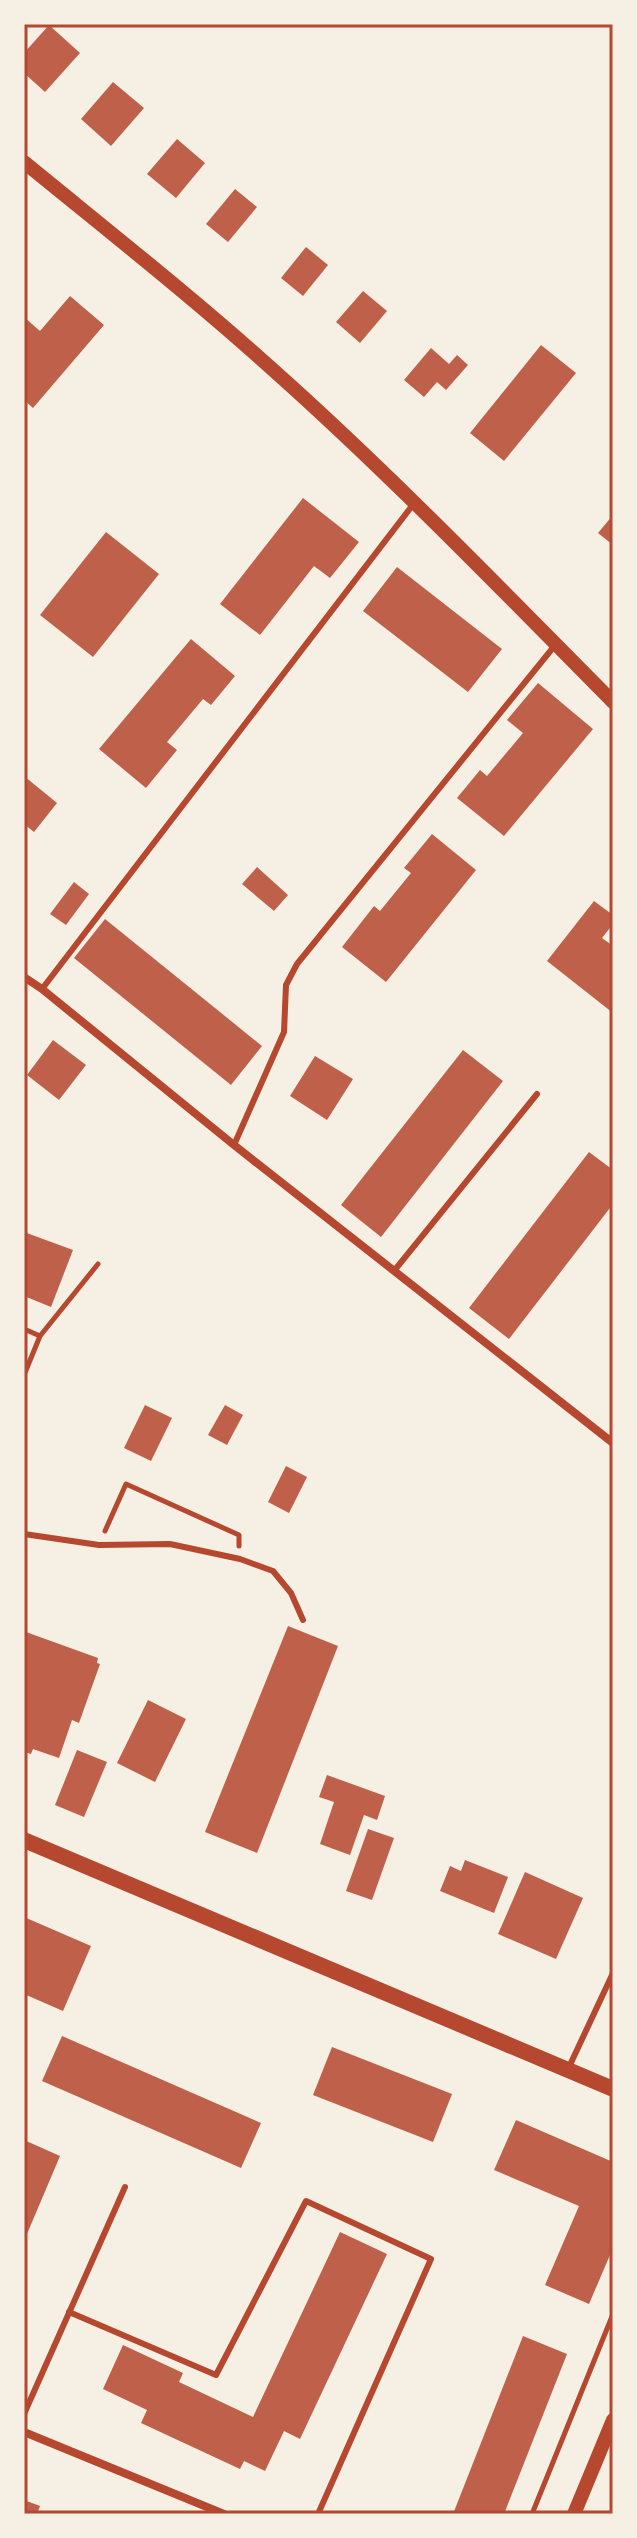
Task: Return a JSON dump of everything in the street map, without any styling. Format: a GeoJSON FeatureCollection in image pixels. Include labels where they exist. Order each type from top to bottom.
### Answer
{"type":"FeatureCollection","features":[{"type":"Feature","properties":{"kind":"main road"},"geometry":{"type":"LineString","coordinates":[[24,1840],[613,2089]]}},
{"type":"Feature","properties":{"kind":"street"},"geometry":{"type":"LineString","coordinates":[[24,162],[269,366],[415,502],[613,702]]}},
{"type":"Feature","properties":{"kind":"street"},"geometry":{"type":"LineString","coordinates":[[24,977],[613,1443]]}},
{"type":"Feature","properties":{"kind":"street"},"geometry":{"type":"LineString","coordinates":[[574,2514],[613,2420]]}},
{"type":"Feature","properties":{"kind":"street"},"geometry":{"type":"LineString","coordinates":[[24,2432],[224,2514]]}},
{"type":"Feature","properties":{"kind":"lane"},"geometry":{"type":"LineString","coordinates":[[42,989],[415,502]]}},
{"type":"Feature","properties":{"kind":"lane"},"geometry":{"type":"LineString","coordinates":[[234,1145],[284,1032],[286,985],[297,964],[556,644]]}},
{"type":"Feature","properties":{"kind":"lane"},"geometry":{"type":"LineString","coordinates":[[394,1271],[537,1094]]}},
{"type":"Feature","properties":{"kind":"lane"},"geometry":{"type":"LineString","coordinates":[[24,1534],[99,1545],[170,1544],[240,1559],[273,1571],[291,1593],[303,1620]]}},
{"type":"Feature","properties":{"kind":"lane"},"geometry":{"type":"LineString","coordinates":[[568,2070],[613,1973]]}},
{"type":"Feature","properties":{"kind":"lane"},"geometry":{"type":"LineString","coordinates":[[603,1994],[613,1998]]}},
{"type":"Feature","properties":{"kind":"lane"},"geometry":{"type":"LineString","coordinates":[[24,2414],[125,2187]]}},
{"type":"Feature","properties":{"kind":"lane"},"geometry":{"type":"LineString","coordinates":[[69,2312],[216,2375],[306,2201],[431,2259],[318,2514]]}},
{"type":"Feature","properties":{"kind":"path"},"geometry":{"type":"LineString","coordinates":[[24,1375],[40,1336],[98,1264]]}},
{"type":"Feature","properties":{"kind":"path"},"geometry":{"type":"LineString","coordinates":[[24,1329],[40,1336]]}},
{"type":"Feature","properties":{"kind":"path"},"geometry":{"type":"LineString","coordinates":[[99,1545],[126,1484],[239,1535],[240,1559]]}},
{"type":"Feature","properties":{"kind":"path"},"geometry":{"type":"LineString","coordinates":[[532,2514],[613,2314]]}},
{"type":"Feature","properties":{"kind":"building"},"geometry":{"type":"Polygon","coordinates":[[[49,25],[80,53],[45,92],[24,73],[24,53],[49,25]]]}},
{"type":"Feature","properties":{"kind":"building"},"geometry":{"type":"Polygon","coordinates":[[[113,82],[144,108],[111,146],[81,119],[113,82]]]}},
{"type":"Feature","properties":{"kind":"building"},"geometry":{"type":"Polygon","coordinates":[[[177,139],[205,163],[176,198],[147,174],[177,139]]]}},
{"type":"Feature","properties":{"kind":"building"},"geometry":{"type":"Polygon","coordinates":[[[235,189],[257,207],[228,242],[206,224],[235,189]]]}},
{"type":"Feature","properties":{"kind":"building"},"geometry":{"type":"Polygon","coordinates":[[[306,247],[328,265],[303,296],[281,278],[306,247]]]}},
{"type":"Feature","properties":{"kind":"building"},"geometry":{"type":"Polygon","coordinates":[[[363,291],[387,311],[360,343],[336,322],[363,291]]]}},
{"type":"Feature","properties":{"kind":"building"},"geometry":{"type":"Polygon","coordinates":[[[70,296],[104,325],[33,408],[24,400],[24,317],[40,331],[70,296]]]}},
{"type":"Feature","properties":{"kind":"building"},"geometry":{"type":"Polygon","coordinates":[[[541,345],[576,373],[504,461],[470,433],[541,345]]]}},
{"type":"Feature","properties":{"kind":"building"},"geometry":{"type":"Polygon","coordinates":[[[431,348],[449,364],[457,355],[468,365],[446,390],[437,382],[424,397],[404,380],[431,348]]]}},
{"type":"Feature","properties":{"kind":"building"},"geometry":{"type":"Polygon","coordinates":[[[303,498],[359,542],[330,578],[314,566],[260,635],[220,604],[303,498]]]}},
{"type":"Feature","properties":{"kind":"building"},"geometry":{"type":"Polygon","coordinates":[[[613,515],[613,545],[598,533],[613,515]]]}},
{"type":"Feature","properties":{"kind":"building"},"geometry":{"type":"Polygon","coordinates":[[[106,532],[159,574],[93,657],[40,615],[106,532]]]}},
{"type":"Feature","properties":{"kind":"building"},"geometry":{"type":"Polygon","coordinates":[[[397,567],[502,649],[468,692],[363,611],[397,567]]]}},
{"type":"Feature","properties":{"kind":"building"},"geometry":{"type":"Polygon","coordinates":[[[191,639],[235,676],[211,705],[203,699],[167,742],[177,750],[146,788],[99,749],[191,639]]]}},
{"type":"Feature","properties":{"kind":"building"},"geometry":{"type":"Polygon","coordinates":[[[538,683],[593,729],[504,836],[457,798],[480,770],[487,776],[523,733],[507,720],[538,683]]]}},
{"type":"Feature","properties":{"kind":"building"},"geometry":{"type":"Polygon","coordinates":[[[24,776],[57,803],[34,832],[24,824],[24,776]]]}},
{"type":"Feature","properties":{"kind":"building"},"geometry":{"type":"Polygon","coordinates":[[[432,834],[476,870],[386,982],[342,947],[374,906],[380,911],[411,873],[404,868],[432,834]]]}},
{"type":"Feature","properties":{"kind":"building"},"geometry":{"type":"Polygon","coordinates":[[[257,867],[288,895],[274,911],[242,884],[257,867]]]}},
{"type":"Feature","properties":{"kind":"building"},"geometry":{"type":"Polygon","coordinates":[[[74,882],[89,894],[66,925],[50,914],[74,882]]]}},
{"type":"Feature","properties":{"kind":"building"},"geometry":{"type":"Polygon","coordinates":[[[594,901],[613,915],[613,924],[602,938],[613,946],[613,1013],[547,961],[594,901]]]}},
{"type":"Feature","properties":{"kind":"building"},"geometry":{"type":"Polygon","coordinates":[[[105,919],[262,1046],[231,1085],[74,958],[105,919]]]}},
{"type":"Feature","properties":{"kind":"building"},"geometry":{"type":"Polygon","coordinates":[[[53,1040],[86,1065],[59,1100],[27,1075],[53,1040]]]}},
{"type":"Feature","properties":{"kind":"building"},"geometry":{"type":"Polygon","coordinates":[[[463,1050],[503,1081],[381,1237],[341,1205],[463,1050]]]}},
{"type":"Feature","properties":{"kind":"building"},"geometry":{"type":"Polygon","coordinates":[[[315,1056],[353,1079],[327,1120],[290,1096],[315,1056]]]}},
{"type":"Feature","properties":{"kind":"building"},"geometry":{"type":"Polygon","coordinates":[[[589,1152],[613,1170],[613,1204],[509,1339],[469,1308],[589,1152]]]}},
{"type":"Feature","properties":{"kind":"building"},"geometry":{"type":"Polygon","coordinates":[[[24,1232],[73,1250],[51,1307],[24,1296],[24,1232]]]}},
{"type":"Feature","properties":{"kind":"building"},"geometry":{"type":"Polygon","coordinates":[[[145,1405],[172,1418],[151,1461],[124,1448],[145,1405]]]}},
{"type":"Feature","properties":{"kind":"building"},"geometry":{"type":"Polygon","coordinates":[[[225,1405],[243,1415],[227,1445],[208,1435],[225,1405]]]}},
{"type":"Feature","properties":{"kind":"building"},"geometry":{"type":"Polygon","coordinates":[[[286,1466],[307,1477],[289,1513],[268,1502],[286,1466]]]}},
{"type":"Feature","properties":{"kind":"building"},"geometry":{"type":"Polygon","coordinates":[[[288,1626],[338,1646],[257,1853],[205,1832],[288,1626]]]}},
{"type":"Feature","properties":{"kind":"building"},"geometry":{"type":"Polygon","coordinates":[[[26,1632],[98,1658],[97,1663],[100,1664],[79,1723],[72,1720],[59,1758],[33,1749],[31,1754],[24,1752],[26,1632]]]}},
{"type":"Feature","properties":{"kind":"building"},"geometry":{"type":"Polygon","coordinates":[[[148,1700],[186,1719],[155,1782],[117,1763],[148,1700]]]}},
{"type":"Feature","properties":{"kind":"building"},"geometry":{"type":"Polygon","coordinates":[[[77,1750],[107,1762],[84,1817],[55,1805],[77,1750]]]}},
{"type":"Feature","properties":{"kind":"building"},"geometry":{"type":"Polygon","coordinates":[[[327,1775],[385,1796],[377,1820],[364,1815],[350,1855],[320,1844],[334,1802],[319,1797],[327,1775]]]}},
{"type":"Feature","properties":{"kind":"building"},"geometry":{"type":"Polygon","coordinates":[[[368,1829],[394,1838],[372,1900],[346,1891],[368,1829]]]}},
{"type":"Feature","properties":{"kind":"building"},"geometry":{"type":"Polygon","coordinates":[[[465,1860],[508,1877],[494,1913],[440,1891],[450,1866],[461,1871],[465,1860]]]}},
{"type":"Feature","properties":{"kind":"building"},"geometry":{"type":"Polygon","coordinates":[[[525,1872],[583,1898],[556,1959],[498,1934],[525,1872]]]}},
{"type":"Feature","properties":{"kind":"building"},"geometry":{"type":"Polygon","coordinates":[[[24,1917],[91,1946],[63,2011],[24,1994],[24,1917]]]}},
{"type":"Feature","properties":{"kind":"building"},"geometry":{"type":"Polygon","coordinates":[[[62,2036],[261,2123],[241,2168],[42,2081],[62,2036]]]}},
{"type":"Feature","properties":{"kind":"building"},"geometry":{"type":"Polygon","coordinates":[[[332,2047],[452,2094],[433,2142],[313,2095],[332,2047]]]}},
{"type":"Feature","properties":{"kind":"building"},"geometry":{"type":"Polygon","coordinates":[[[516,2120],[613,2162],[613,2248],[589,2304],[545,2285],[579,2206],[494,2170],[516,2120]]]}},
{"type":"Feature","properties":{"kind":"building"},"geometry":{"type":"Polygon","coordinates":[[[24,2140],[60,2156],[24,2241],[24,2140]]]}},
{"type":"Feature","properties":{"kind":"building"},"geometry":{"type":"Polygon","coordinates":[[[340,2232],[387,2254],[300,2439],[284,2431],[265,2471],[244,2461],[240,2469],[141,2423],[147,2410],[103,2389],[123,2345],[183,2373],[179,2382],[253,2417],[340,2232]]]}},
{"type":"Feature","properties":{"kind":"building"},"geometry":{"type":"Polygon","coordinates":[[[523,2336],[567,2354],[504,2514],[453,2514],[523,2336]]]}},
{"type":"Feature","properties":{"kind":"building"},"geometry":{"type":"Polygon","coordinates":[[[24,2500],[40,2506],[37,2514],[24,2514],[24,2500]]]}}]}
